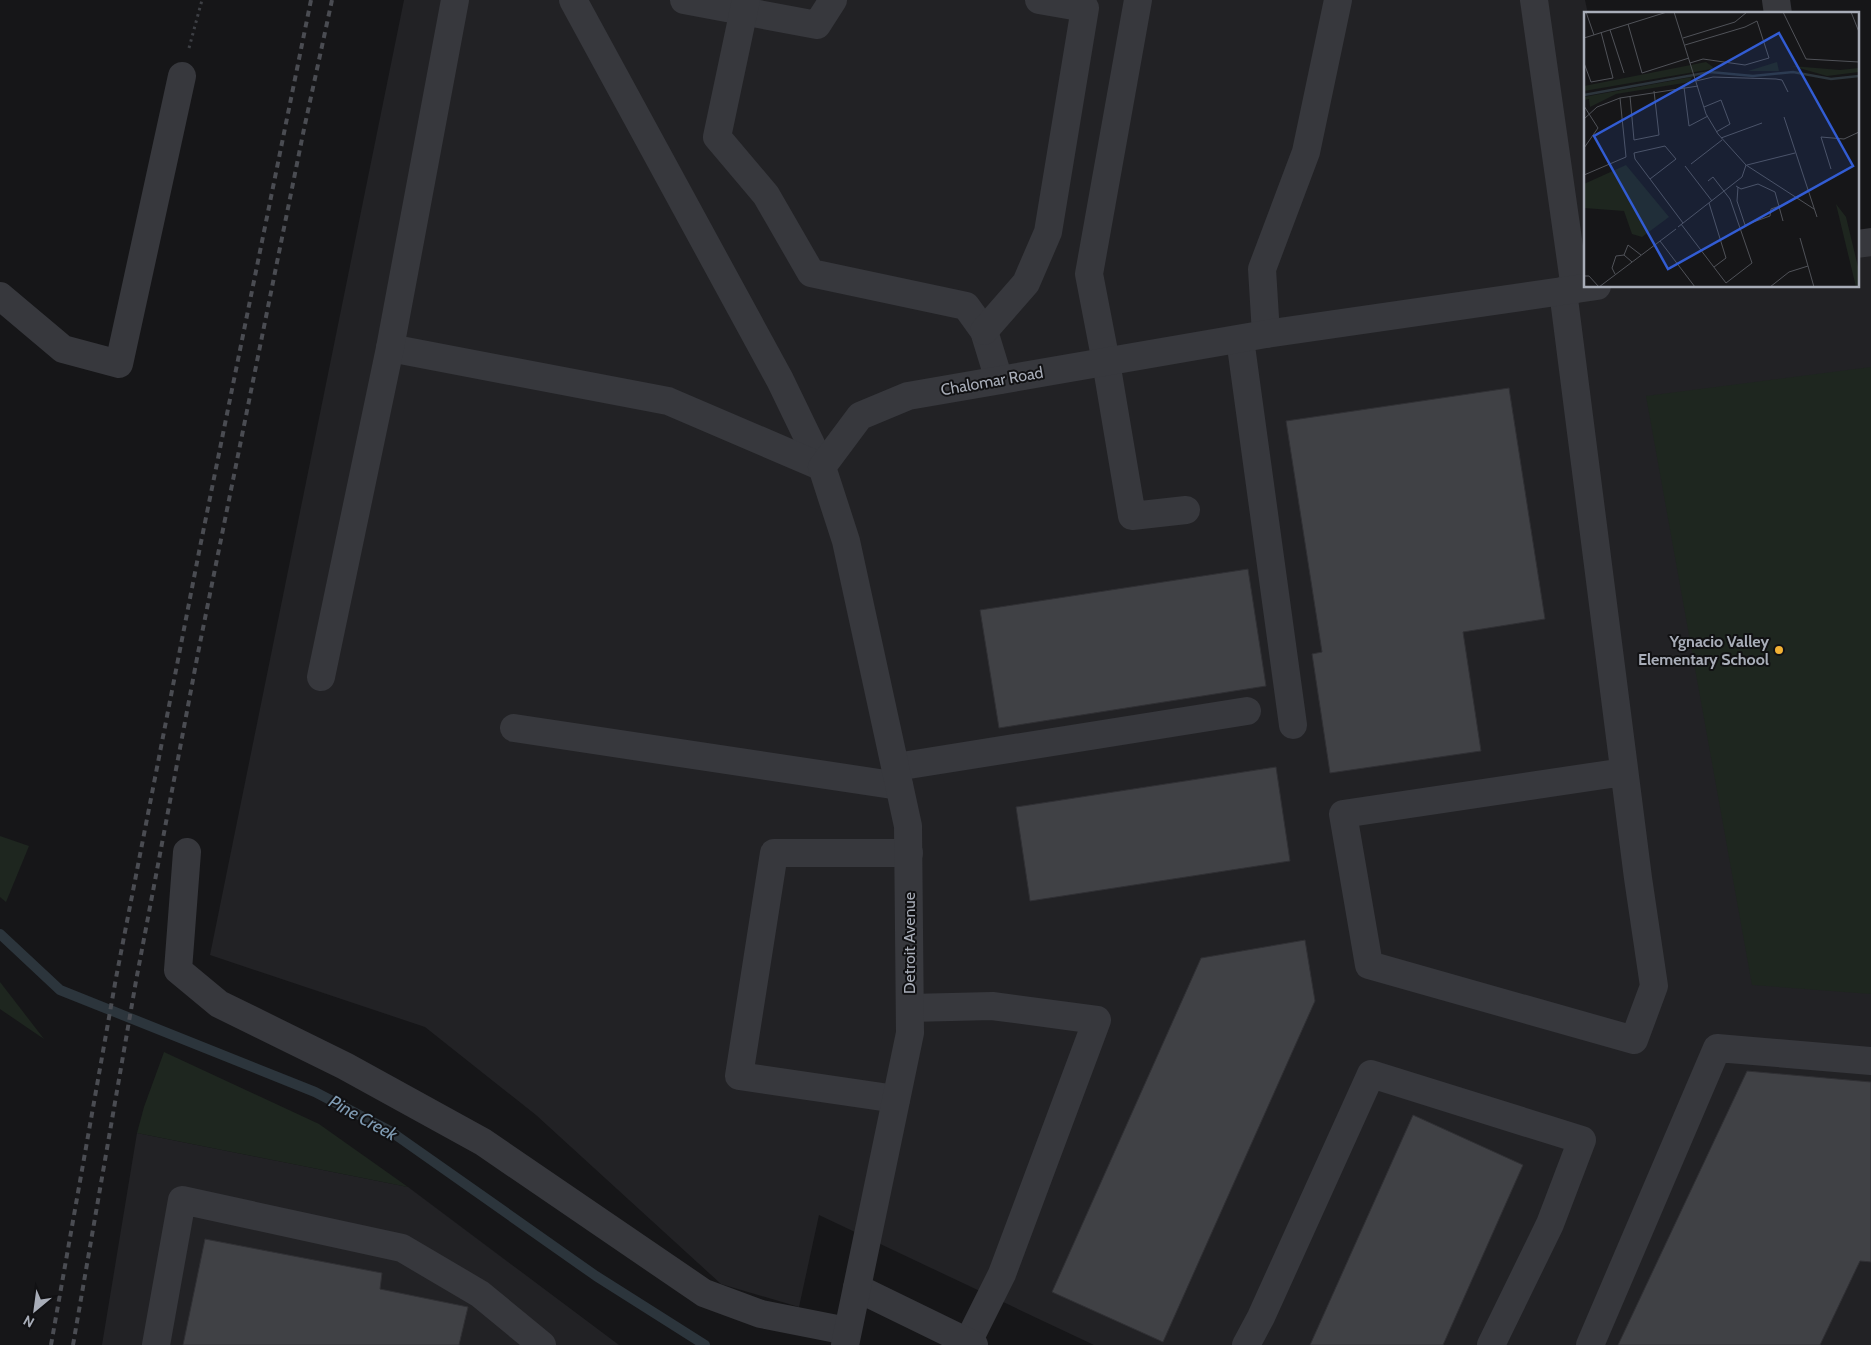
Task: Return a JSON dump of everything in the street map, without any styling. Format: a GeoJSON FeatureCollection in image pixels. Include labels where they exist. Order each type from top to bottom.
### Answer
{"type":"FeatureCollection","features":[{"type":"Feature","properties":{"kind":"street"},"geometry":{"type":"LineString","coordinates":[[321,678],[390,348],[455,0]]}},
{"type":"Feature","properties":{"kind":"street"},"geometry":{"type":"LineString","coordinates":[[572,0],[780,380],[822,467]]}},
{"type":"Feature","properties":{"kind":"street"},"geometry":{"type":"LineString","coordinates":[[684,0],[745,6],[817,26],[833,0]]}},
{"type":"Feature","properties":{"kind":"street"},"geometry":{"type":"LineString","coordinates":[[984,331],[1026,283],[1048,232],[1084,8],[1039,0]]}},
{"type":"Feature","properties":{"kind":"street"},"geometry":{"type":"LineString","coordinates":[[1138,0],[1089,274],[1132,516],[1186,510]]}},
{"type":"Feature","properties":{"kind":"street"},"geometry":{"type":"LineString","coordinates":[[1293,725],[1253,337],[1262,269],[1306,152],[1338,0]]}},
{"type":"Feature","properties":{"kind":"street"},"geometry":{"type":"LineString","coordinates":[[1534,0],[1578,289],[1624,772],[1654,986],[1634,1040],[1369,965],[1343,814],[1624,772]]}},
{"type":"Feature","properties":{"kind":"street"},"geometry":{"type":"LineString","coordinates":[[745,6],[717,137],[766,195],[811,273],[966,306],[984,331],[998,380]]}},
{"type":"Feature","properties":{"kind":"street"},"geometry":{"type":"LineString","coordinates":[[0,296],[64,349],[119,364],[182,76]]}},
{"type":"Feature","properties":{"kind":"street"},"geometry":{"type":"LineString","coordinates":[[1858,244],[1871,242]]}},
{"type":"Feature","properties":{"kind":"street","name":"Chalomar Road"},"geometry":{"type":"LineString","coordinates":[[822,467],[860,416],[908,396],[1253,337],[1578,289]]}},
{"type":"Feature","properties":{"kind":"street"},"geometry":{"type":"LineString","coordinates":[[390,348],[668,401],[822,467]]}},
{"type":"Feature","properties":{"kind":"street","name":"Detroit Avenue"},"geometry":{"type":"LineString","coordinates":[[822,467],[846,541],[908,826],[909,853],[910,1033],[846,1338]]}},
{"type":"Feature","properties":{"kind":"street"},"geometry":{"type":"LineString","coordinates":[[514,728],[898,777],[1247,711]]}},
{"type":"Feature","properties":{"kind":"street"},"geometry":{"type":"LineString","coordinates":[[188,852],[178,970],[219,1004],[345,1066],[483,1142],[704,1293],[761,1314],[846,1338]]}},
{"type":"Feature","properties":{"kind":"street"},"geometry":{"type":"LineString","coordinates":[[896,1099],[739,1076],[774,853],[909,853]]}},
{"type":"Feature","properties":{"kind":"street"},"geometry":{"type":"LineString","coordinates":[[856,1288],[971,1344],[1002,1274],[1097,1020],[992,1006],[910,1008]]}},
{"type":"Feature","properties":{"kind":"street"},"geometry":{"type":"LineString","coordinates":[[1590,1345],[1717,1048],[1871,1061]]}},
{"type":"Feature","properties":{"kind":"street"},"geometry":{"type":"LineString","coordinates":[[1246,1345],[1261,1317],[1371,1074],[1582,1140],[1550,1224],[1491,1345]]}},
{"type":"Feature","properties":{"kind":"street"},"geometry":{"type":"LineString","coordinates":[[156,1345],[182,1200],[402,1248],[480,1294],[542,1345]]}},
{"type":"Feature","properties":{"kind":"path"},"geometry":{"type":"LineString","coordinates":[[182,76],[202,0]]}},
{"type":"Feature","properties":{"kind":"shaded area"},"geometry":{"type":"Polygon","coordinates":[[[404,0],[1585,0],[1588,12],[1584,12],[1584,288],[1858,288],[1858,244],[1871,242],[1871,1345],[1094,1345],[819,1215],[799,1307],[721,1284],[536,1115],[425,1027],[210,955],[404,0]]]}},
{"type":"Feature","properties":{"kind":"shaded area","name":"Ygnacio Valley Elementary School"},"geometry":{"type":"Polygon","coordinates":[[[1871,367],[1871,994],[1752,985],[1646,396],[1871,367]]]}},
{"type":"Feature","properties":{"kind":"shaded area"},"geometry":{"type":"Polygon","coordinates":[[[0,836],[29,846],[6,902],[0,897],[0,836]]]}},
{"type":"Feature","properties":{"kind":"shaded area"},"geometry":{"type":"Polygon","coordinates":[[[0,982],[44,1039],[0,1009],[0,982]]]}},
{"type":"Feature","properties":{"kind":"shaded area"},"geometry":{"type":"Polygon","coordinates":[[[164,1052],[319,1124],[408,1187],[137,1133],[144,1107],[164,1052]]]}},
{"type":"Feature","properties":{"kind":"shaded area"},"geometry":{"type":"Polygon","coordinates":[[[137,1133],[408,1187],[619,1345],[102,1345],[137,1133]]]}},
{"type":"Feature","properties":{"kind":"building"},"geometry":{"type":"Polygon","coordinates":[[[1509,388],[1545,619],[1463,632],[1481,751],[1330,773],[1312,654],[1322,652],[1286,421],[1509,388]]]}},
{"type":"Feature","properties":{"kind":"building"},"geometry":{"type":"Polygon","coordinates":[[[1248,569],[1266,686],[999,728],[980,610],[1248,569]]]}},
{"type":"Feature","properties":{"kind":"building"},"geometry":{"type":"Polygon","coordinates":[[[1276,767],[1290,861],[1030,901],[1016,807],[1276,767]]]}},
{"type":"Feature","properties":{"kind":"building"},"geometry":{"type":"Polygon","coordinates":[[[1305,940],[1315,1001],[1163,1342],[1052,1292],[1201,958],[1305,940]]]}},
{"type":"Feature","properties":{"kind":"building"},"geometry":{"type":"Polygon","coordinates":[[[1747,1071],[1871,1082],[1871,1262],[1860,1261],[1820,1345],[1618,1345],[1747,1071]]]}},
{"type":"Feature","properties":{"kind":"building"},"geometry":{"type":"Polygon","coordinates":[[[1413,1115],[1523,1165],[1443,1345],[1310,1345],[1413,1115]]]}},
{"type":"Feature","properties":{"kind":"building"},"geometry":{"type":"Polygon","coordinates":[[[205,1239],[382,1273],[380,1289],[468,1307],[459,1345],[183,1345],[205,1239]]]}},
{"type":"Feature","properties":{"kind":"waterway","name":"Pine Creek"},"geometry":{"type":"LineString","coordinates":[[0,934],[60,990],[315,1092],[390,1131],[596,1276],[705,1345]]}},
{"type":"Feature","properties":{"kind":"railway"},"geometry":{"type":"LineString","coordinates":[[51,1345],[116,978],[199,552],[311,0]]}},
{"type":"Feature","properties":{"kind":"railway"},"geometry":{"type":"LineString","coordinates":[[73,1345],[136,981],[198,653],[332,0]]}},
{"type":"Feature","properties":{"kind":"place","name":"Ygnacio Valley Elementary School"},"geometry":{"type":"Point","coordinates":[1779,650]}}]}
